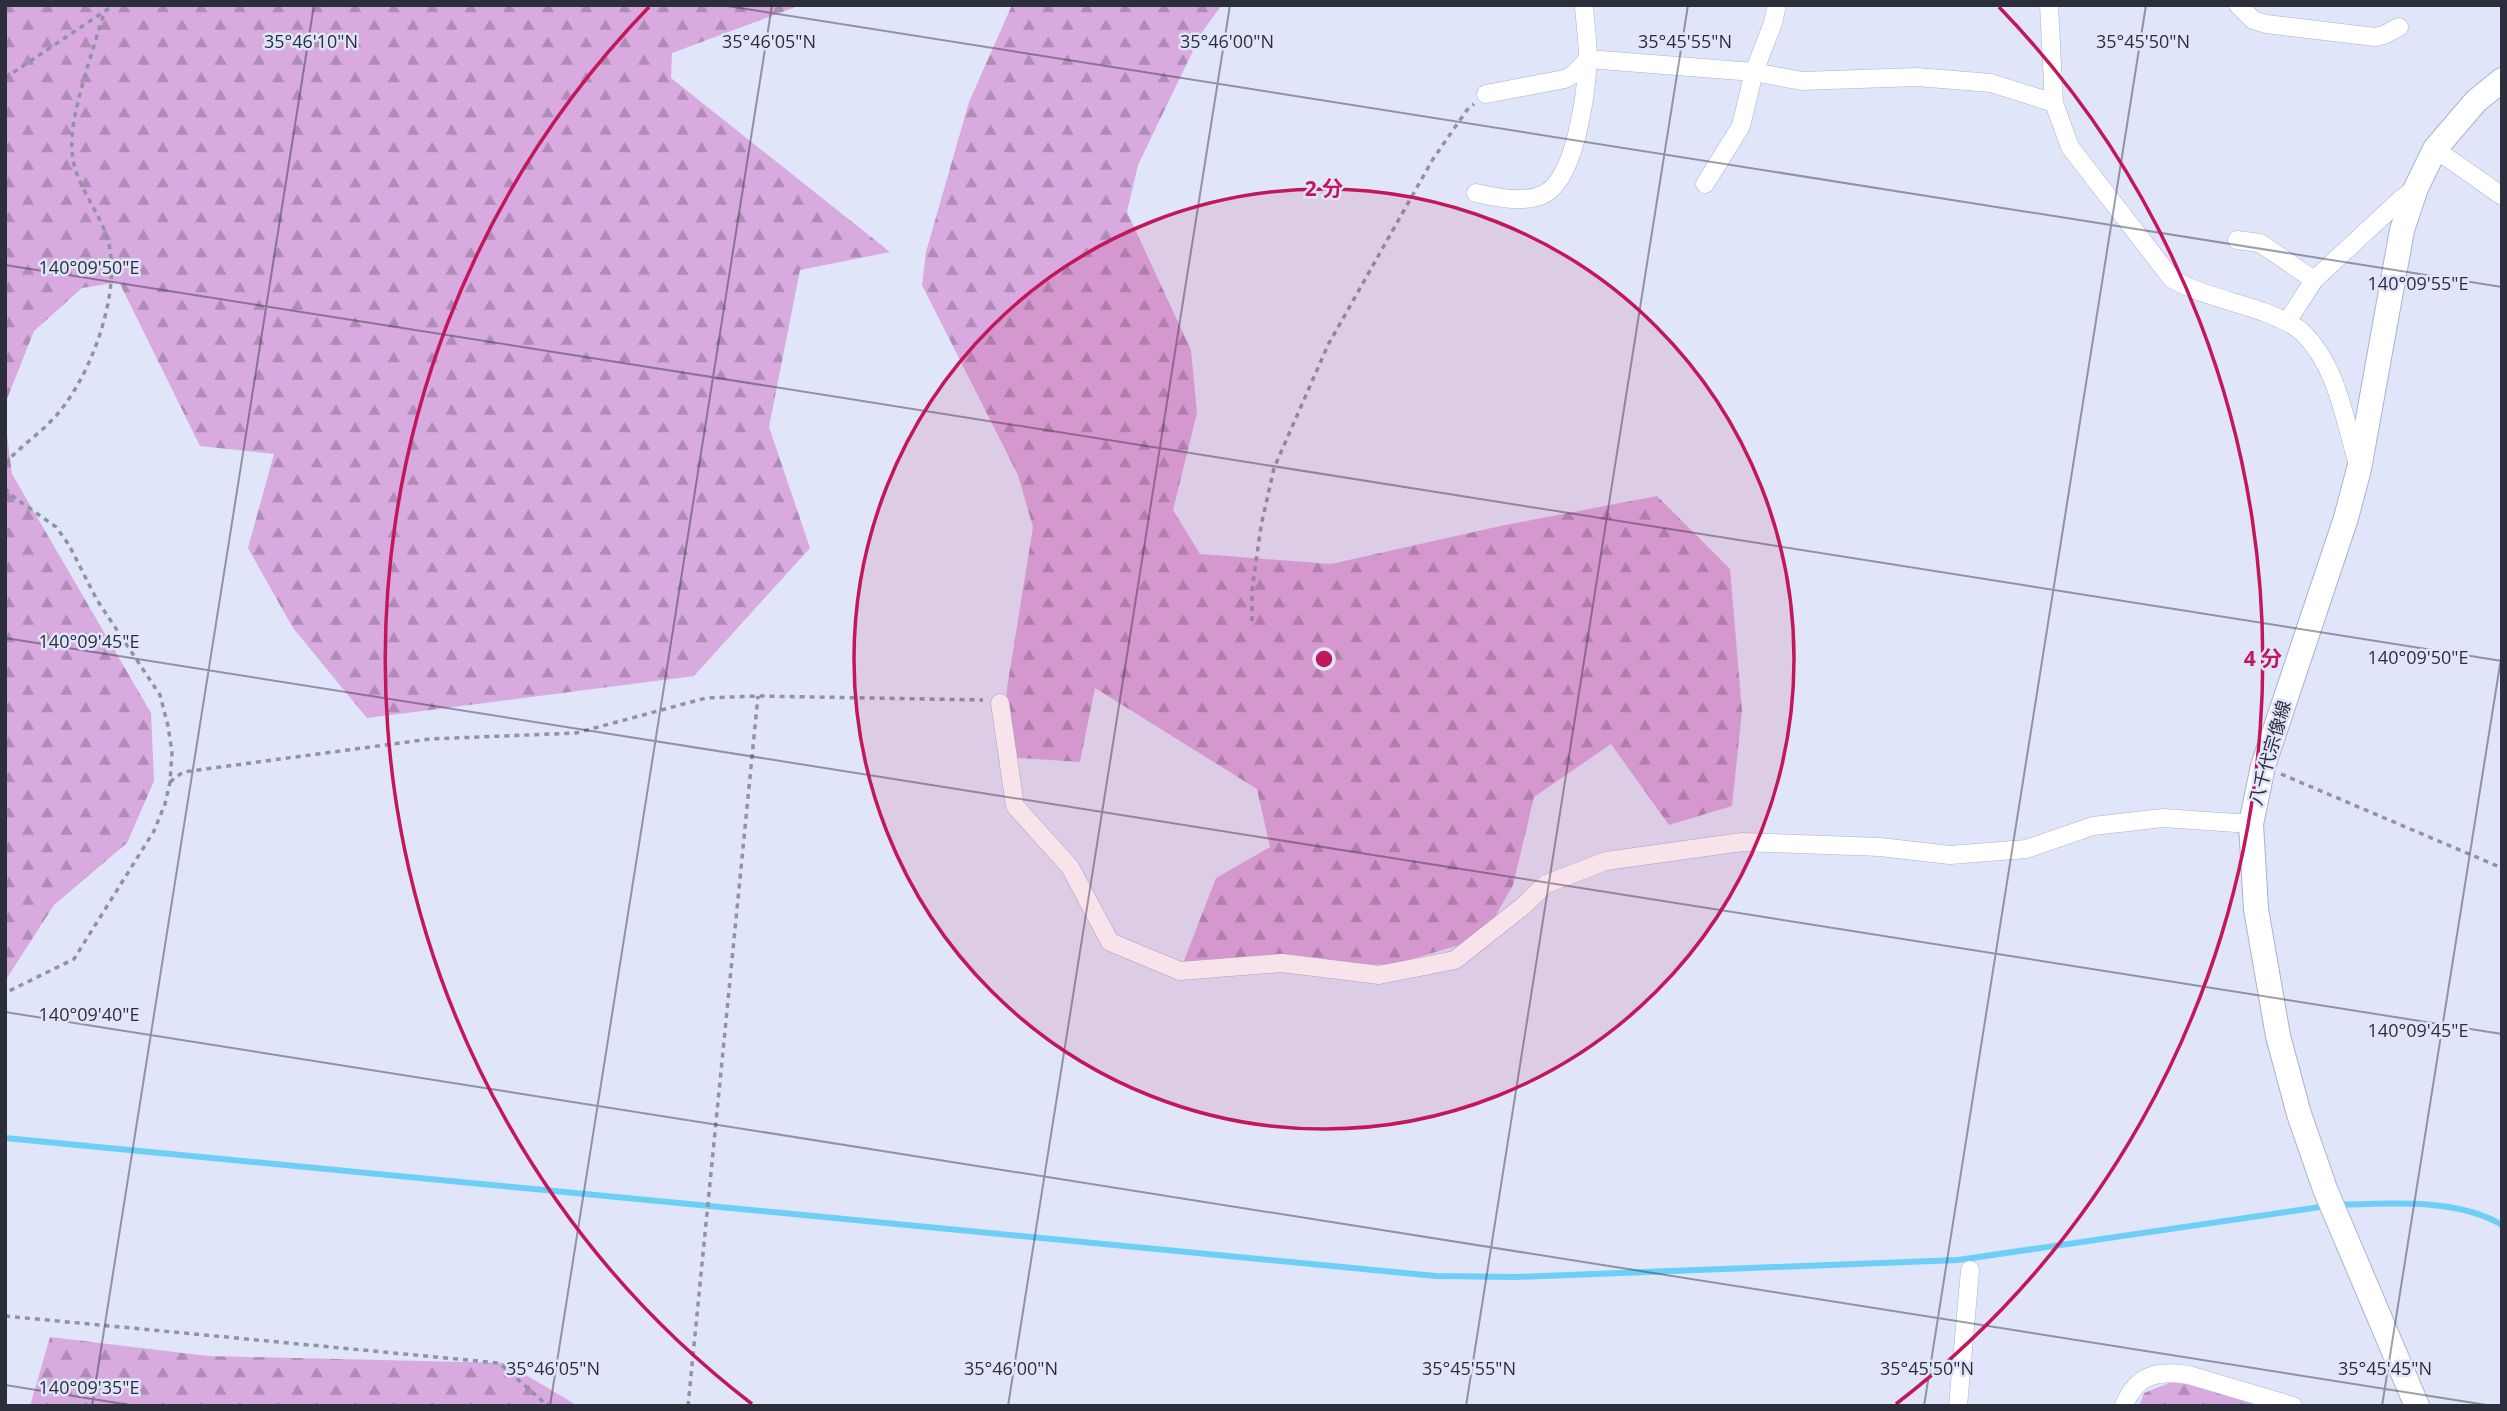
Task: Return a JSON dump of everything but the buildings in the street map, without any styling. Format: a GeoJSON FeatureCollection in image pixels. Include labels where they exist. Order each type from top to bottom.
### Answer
{"type":"FeatureCollection","features":[{"type":"Feature","properties":{"kind":"main road","name":"八千代宗像線"},"geometry":{"type":"LineString","coordinates":[[2417,1406],[2325,1189],[2299,1114],[2278,1036],[2256,909],[2251,824],[2263,766],[2346,518],[2359,469],[2402,230],[2416,188],[2435,149],[2476,101],[2502,80]]}},
{"type":"Feature","properties":{"kind":"street"},"geometry":{"type":"LineString","coordinates":[[1476,193],[1518,199],[1541,196],[1555,186],[1570,157],[1578,129],[1588,59],[1584,5]]}},
{"type":"Feature","properties":{"kind":"street"},"geometry":{"type":"LineString","coordinates":[[1705,184],[1741,126],[1754,72],[1777,5]]}},
{"type":"Feature","properties":{"kind":"street"},"geometry":{"type":"LineString","coordinates":[[2049,5],[2054,103],[2070,148],[2172,279],[2192,290],[2287,322],[2302,331],[2329,369],[2359,469]]}},
{"type":"Feature","properties":{"kind":"street"},"geometry":{"type":"LineString","coordinates":[[2238,5],[2253,20],[2266,24],[2375,37],[2399,27]]}},
{"type":"Feature","properties":{"kind":"street"},"geometry":{"type":"LineString","coordinates":[[1588,59],[1754,72],[1802,81],[1916,76],[1991,83],[2054,103]]}},
{"type":"Feature","properties":{"kind":"street"},"geometry":{"type":"LineString","coordinates":[[1486,94],[1565,79],[1574,74],[1588,59]]}},
{"type":"Feature","properties":{"kind":"street"},"geometry":{"type":"LineString","coordinates":[[2435,149],[2502,196]]}},
{"type":"Feature","properties":{"kind":"street"},"geometry":{"type":"LineString","coordinates":[[2287,322],[2314,280],[2416,188]]}},
{"type":"Feature","properties":{"kind":"street"},"geometry":{"type":"LineString","coordinates":[[2238,240],[2260,243],[2314,280]]}},
{"type":"Feature","properties":{"kind":"street"},"geometry":{"type":"LineString","coordinates":[[1000,703],[1015,806],[1070,867],[1110,942],[1180,971],[1282,963],[1379,975],[1455,960],[1522,907],[1546,884],[1606,861],[1742,842],[1880,847],[1950,855],[2026,849],[2093,826],[2163,818],[2251,824]]}},
{"type":"Feature","properties":{"kind":"street"},"geometry":{"type":"LineString","coordinates":[[1958,1406],[1970,1270]]}},
{"type":"Feature","properties":{"kind":"street"},"geometry":{"type":"LineString","coordinates":[[2124,1406],[2135,1386],[2145,1379],[2160,1373],[2173,1372],[2293,1406]]}},
{"type":"Feature","properties":{"kind":"path"},"geometry":{"type":"LineString","coordinates":[[5,78],[114,5]]}},
{"type":"Feature","properties":{"kind":"path"},"geometry":{"type":"LineString","coordinates":[[5,464],[53,419],[74,390],[98,342],[107,313],[112,278],[110,249],[101,218],[76,172],[71,148],[73,124],[104,12]]}},
{"type":"Feature","properties":{"kind":"path"},"geometry":{"type":"LineString","coordinates":[[1252,621],[1252,590],[1261,526],[1274,468],[1328,345],[1433,159],[1467,110],[1486,94]]}},
{"type":"Feature","properties":{"kind":"path"},"geometry":{"type":"LineString","coordinates":[[5,488],[55,527],[69,545],[97,600],[160,695],[172,752],[165,804],[154,831],[74,959],[5,993]]}},
{"type":"Feature","properties":{"kind":"path"},"geometry":{"type":"LineString","coordinates":[[170,782],[183,772],[430,739],[576,733],[706,698],[758,696],[984,700],[1000,703]]}},
{"type":"Feature","properties":{"kind":"path"},"geometry":{"type":"LineString","coordinates":[[688,1406],[758,696]]}},
{"type":"Feature","properties":{"kind":"path"},"geometry":{"type":"LineString","coordinates":[[2263,766],[2502,869]]}},
{"type":"Feature","properties":{"kind":"path"},"geometry":{"type":"LineString","coordinates":[[5,1316],[499,1363],[548,1406]]}},
{"type":"Feature","properties":{"kind":"green space"},"geometry":{"type":"Polygon","coordinates":[[[7,5],[801,5],[672,53],[671,78],[890,252],[800,270],[769,427],[810,548],[694,676],[367,718],[293,628],[248,548],[274,454],[200,446],[119,282],[82,288],[34,331],[5,404],[7,5]]]}},
{"type":"Feature","properties":{"kind":"green space"},"geometry":{"type":"Polygon","coordinates":[[[1012,5],[1222,5],[1202,32],[1138,165],[1127,212],[1191,350],[1197,413],[1173,510],[1200,554],[1331,564],[1505,525],[1657,496],[1730,569],[1742,711],[1732,806],[1669,825],[1611,744],[1534,797],[1513,885],[1483,938],[1395,964],[1180,971],[1216,878],[1270,847],[1257,789],[1095,688],[1080,762],[1004,757],[1007,688],[1033,527],[1018,475],[922,285],[926,252],[969,102],[1012,5]]]}},
{"type":"Feature","properties":{"kind":"green space"},"geometry":{"type":"Polygon","coordinates":[[[5,420],[12,474],[151,713],[154,781],[127,843],[54,905],[5,981],[5,420]]]}},
{"type":"Feature","properties":{"kind":"green space"},"geometry":{"type":"Polygon","coordinates":[[[50,1337],[208,1356],[506,1363],[578,1406],[30,1406],[50,1337]]]}},
{"type":"Feature","properties":{"kind":"green space"},"geometry":{"type":"Polygon","coordinates":[[[2189,1375],[2260,1406],[2139,1406],[2144,1393],[2189,1375]]]}},
{"type":"Feature","properties":{"kind":"waterway"},"geometry":{"type":"LineString","coordinates":[[5,1138],[1436,1276],[1516,1277],[1958,1260],[2327,1206]]}},
{"type":"Feature","properties":{"kind":"waterway"},"geometry":{"type":"LineString","coordinates":[[2338,1205],[2400,1203],[2444,1206],[2484,1216],[2502,1225]]}}]}
